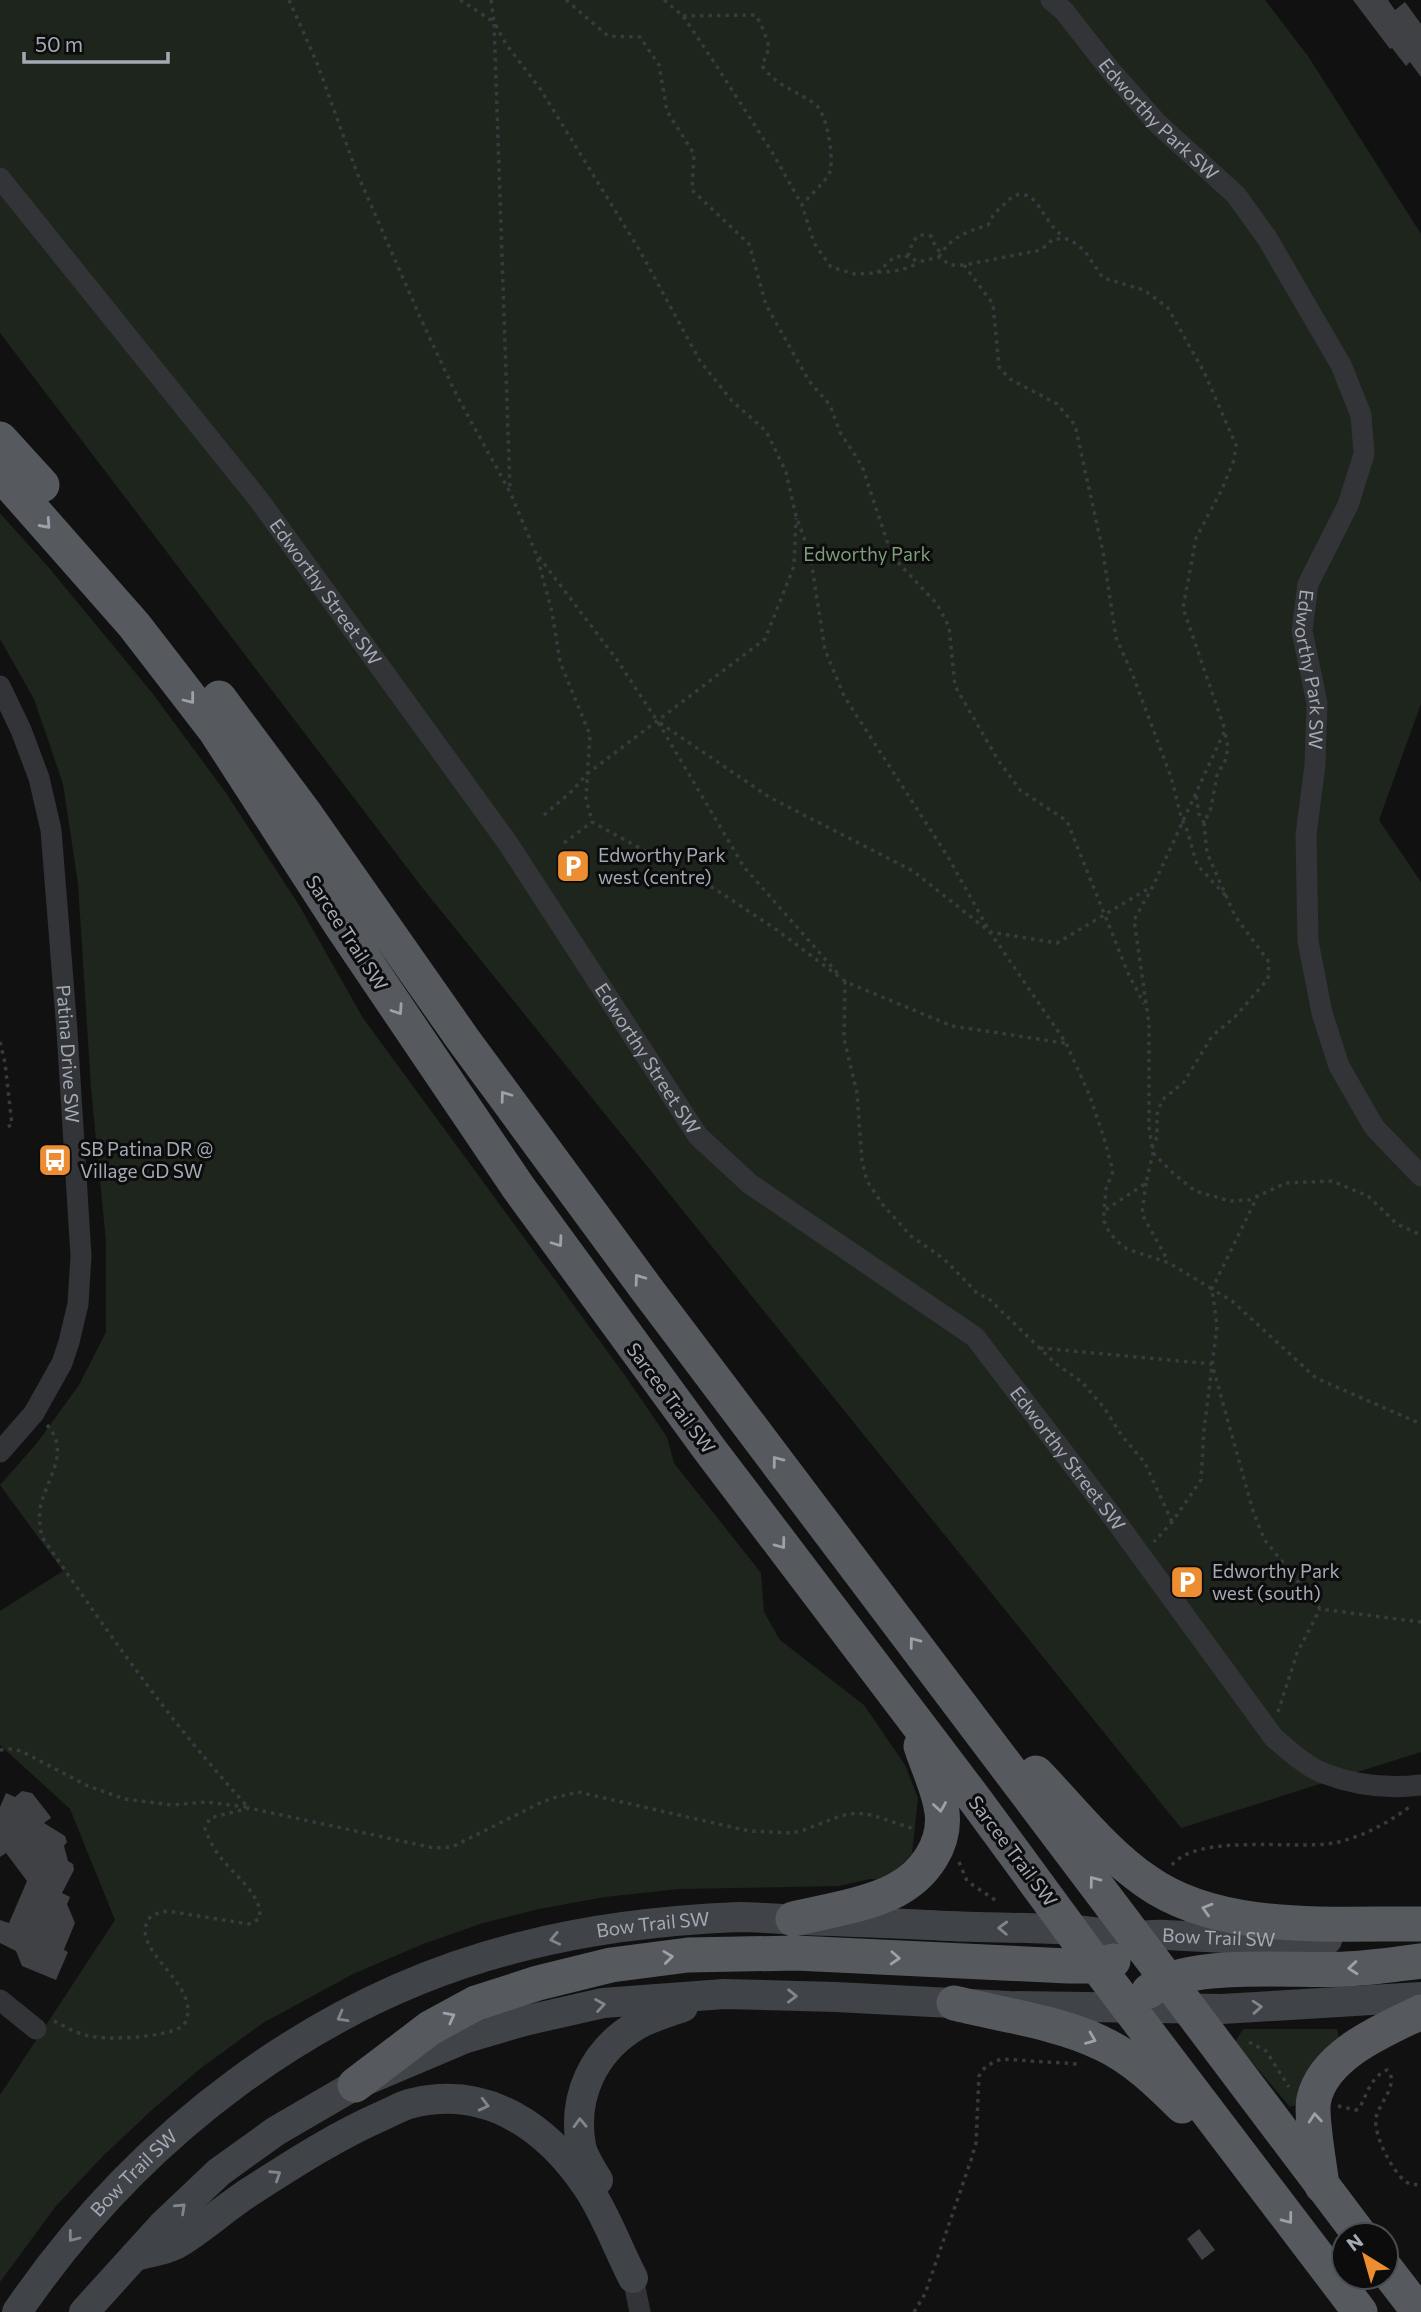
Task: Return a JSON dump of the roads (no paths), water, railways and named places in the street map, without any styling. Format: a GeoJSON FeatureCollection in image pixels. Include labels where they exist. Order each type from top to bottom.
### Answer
{"type":"FeatureCollection","features":[{"type":"Feature","properties":{"kind":"highway","name":"Sarcee Trail SW"},"geometry":{"type":"LineString","coordinates":[[0,439],[115,567],[261,754],[470,1049],[645,1287],[1349,2221]]}},
{"type":"Feature","properties":{"kind":"highway","name":"Sarcee Trail SW"},"geometry":{"type":"LineString","coordinates":[[0,473],[134,625],[215,730],[341,925],[518,1187],[710,1450],[1360,2312]]}},
{"type":"Feature","properties":{"kind":"highway"},"geometry":{"type":"LineString","coordinates":[[955,1696],[1011,1746],[1114,1854],[1157,1888],[1194,1905],[1243,1918],[1421,1924]]}},
{"type":"Feature","properties":{"kind":"highway"},"geometry":{"type":"LineString","coordinates":[[793,1920],[877,1898],[896,1890],[922,1869],[933,1854],[941,1838],[942,1814],[913,1719]]}},
{"type":"Feature","properties":{"kind":"highway"},"geometry":{"type":"LineString","coordinates":[[355,2085],[430,2028],[476,2003],[538,1983],[611,1965],[688,1955],[796,1953],[1097,1966],[1118,1960],[1130,1950],[1134,1936]]}},
{"type":"Feature","properties":{"kind":"highway"},"geometry":{"type":"LineString","coordinates":[[1129,2009],[1153,1987],[1194,1973],[1244,1969],[1345,1969],[1421,1961]]}},
{"type":"Feature","properties":{"kind":"highway"},"geometry":{"type":"LineString","coordinates":[[954,2003],[1071,2031],[1100,2042],[1145,2070],[1228,2154],[1247,2164]]}},
{"type":"Feature","properties":{"kind":"highway"},"geometry":{"type":"LineString","coordinates":[[1322,2186],[1314,2112],[1314,2099],[1322,2082],[1331,2067],[1364,2041],[1421,2012]]}},
{"type":"Feature","properties":{"kind":"highway"},"geometry":{"type":"LineString","coordinates":[[1400,2287],[1419,2312]]}},
{"type":"Feature","properties":{"kind":"main road","name":"Bow Trail SW"},"geometry":{"type":"LineString","coordinates":[[17,2312],[79,2230],[133,2170],[243,2077],[346,2014],[406,1986],[523,1946],[653,1923],[742,1917],[1263,1940],[1340,1940],[1421,1932]]}},
{"type":"Feature","properties":{"kind":"main road"},"geometry":{"type":"LineString","coordinates":[[633,2278],[624,2231],[581,2148],[579,2114],[585,2083],[600,2056],[616,2039],[638,2024],[724,1994]]}},
{"type":"Feature","properties":{"kind":"main road"},"geometry":{"type":"LineString","coordinates":[[84,2312],[133,2256],[219,2172],[276,2131],[355,2085],[466,2038],[524,2021],[603,2003],[724,1994],[1222,2010],[1421,1997]]}},
{"type":"Feature","properties":{"kind":"main road"},"geometry":{"type":"LineString","coordinates":[[133,2256],[178,2244],[237,2199],[307,2155],[367,2123],[412,2103],[448,2098],[485,2104],[506,2111],[529,2124],[554,2144],[589,2189],[633,2278]]}},
{"type":"Feature","properties":{"kind":"street","name":"Edworthy Park SW"},"geometry":{"type":"LineString","coordinates":[[1051,0],[1157,124],[1236,195],[1267,238],[1341,365],[1360,415],[1364,454],[1348,505],[1308,584],[1302,631],[1317,703],[1315,765],[1306,844],[1308,941],[1322,1013],[1339,1066],[1374,1127],[1421,1176]]}},
{"type":"Feature","properties":{"kind":"street","name":"Edworthy Street SW"},"geometry":{"type":"LineString","coordinates":[[0,178],[259,500],[300,555],[508,842],[698,1136],[750,1184],[975,1337],[1141,1556],[1274,1738],[1322,1772],[1376,1786],[1421,1785]]}},
{"type":"Feature","properties":{"kind":"street","name":"Patina Drive SW"},"geometry":{"type":"LineString","coordinates":[[0,685],[21,730],[38,778],[51,830],[81,1256],[78,1304],[69,1342],[50,1387],[34,1413],[0,1452]]}},
{"type":"Feature","properties":{"kind":"street"},"geometry":{"type":"LineString","coordinates":[[0,2000],[36,2029]]}},
{"type":"Feature","properties":{"kind":"street"},"geometry":{"type":"LineString","coordinates":[[633,2278],[640,2312]]}},
{"type":"Feature","properties":{"kind":"place","name":"Edworthy Park west (centre)"},"geometry":{"type":"Point","coordinates":[573,866]}},
{"type":"Feature","properties":{"kind":"place","name":"SB Patina DR @ Village GD SW"},"geometry":{"type":"Point","coordinates":[55,1160]}},
{"type":"Feature","properties":{"kind":"place","name":"Edworthy Park west (south)"},"geometry":{"type":"Point","coordinates":[1187,1582]}},
{"type":"Feature","properties":{"kind":"park label","name":"Edworthy Park"},"geometry":{"type":"Point","coordinates":[867,554]}}]}
